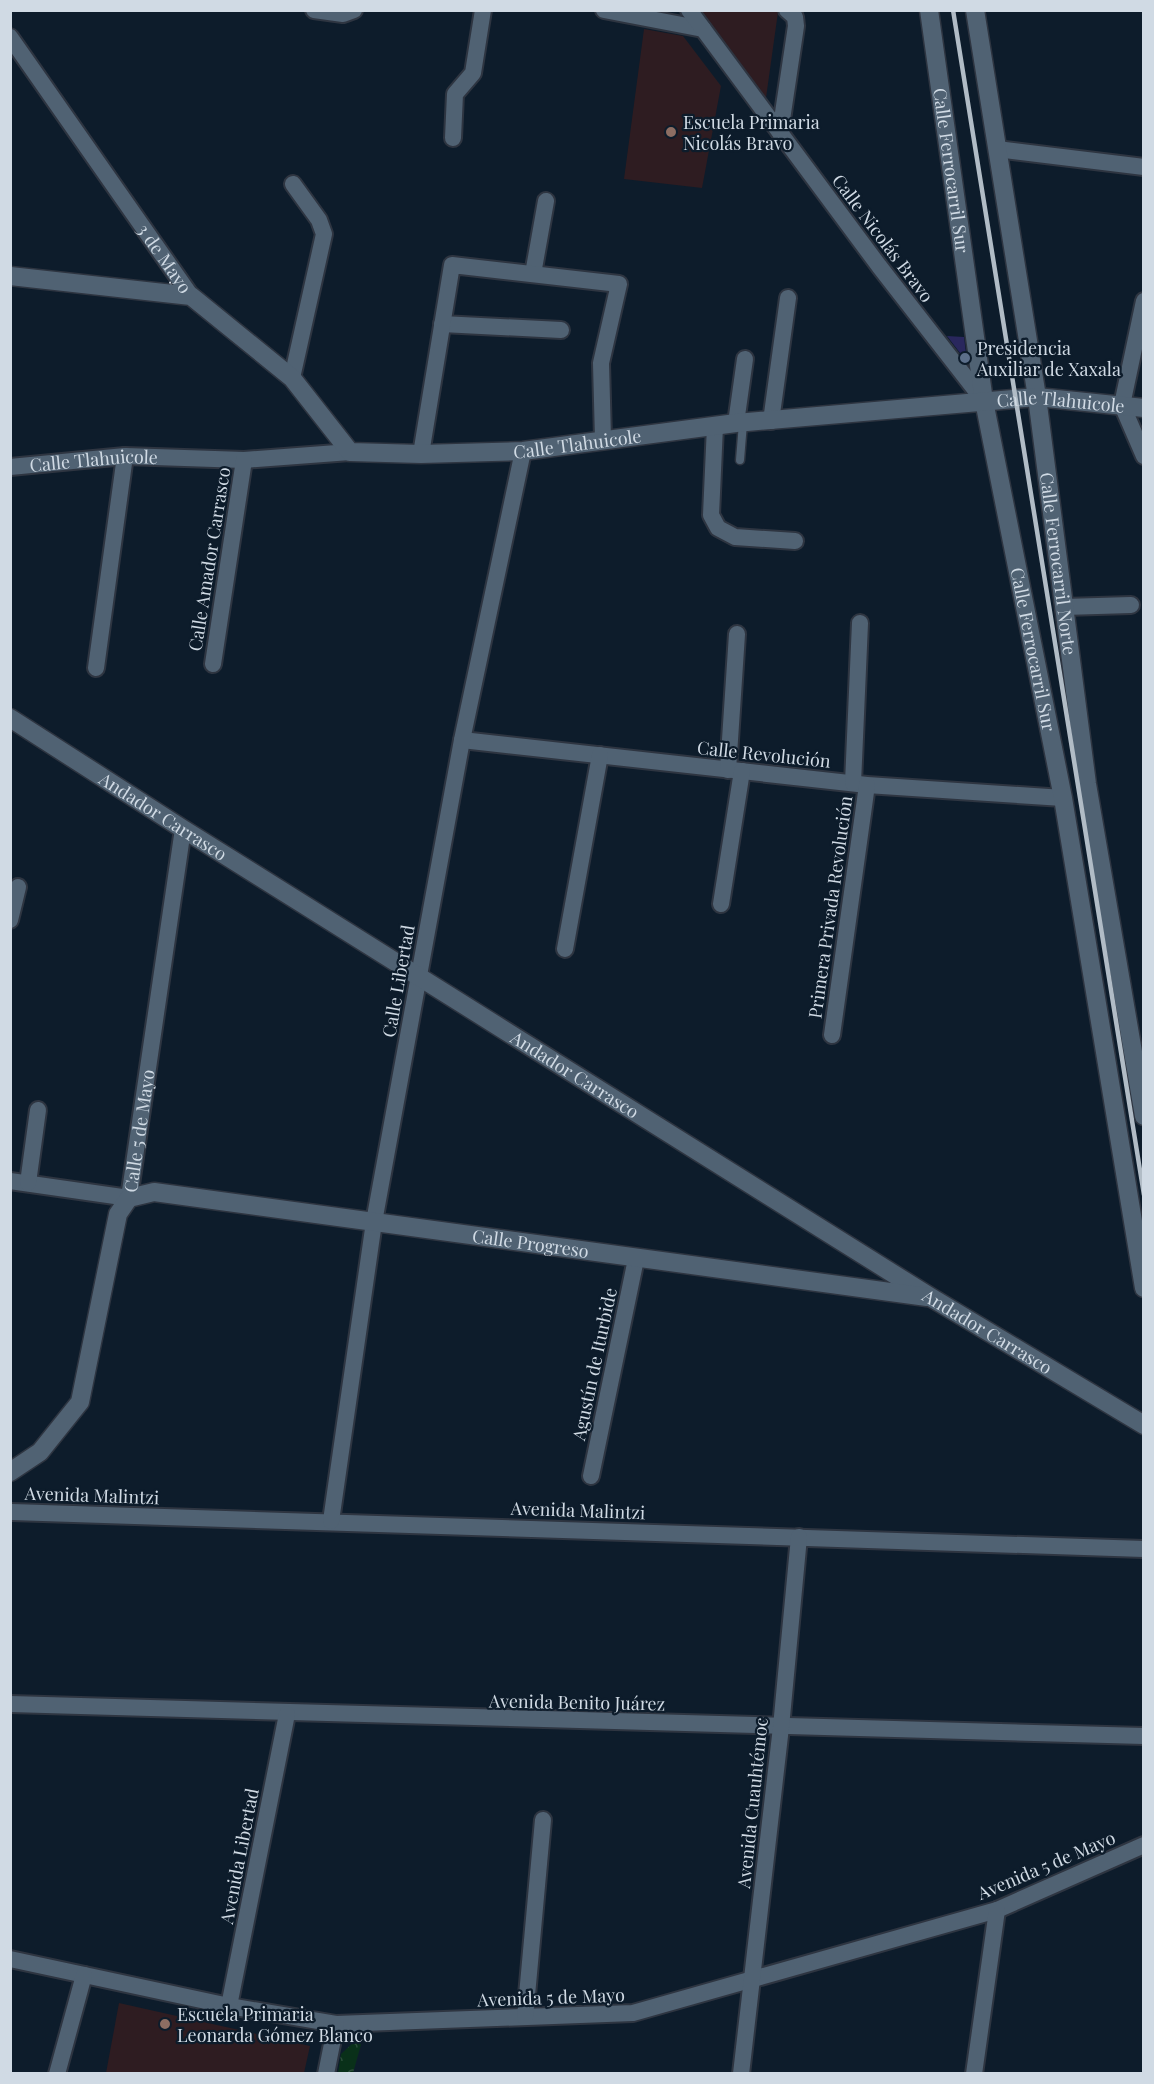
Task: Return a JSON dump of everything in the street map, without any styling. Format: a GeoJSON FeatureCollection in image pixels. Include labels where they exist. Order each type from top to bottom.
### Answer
{"type":"FeatureCollection","features":[{"type":"Feature","properties":{"kind":"main road","name":"Calle Ferrocarril Sur"},"geometry":{"type":"LineString","coordinates":[[929,10],[984,401],[1063,798],[1143,1288]]}},
{"type":"Feature","properties":{"kind":"main road","name":"Calle Ferrocarril Norte"},"geometry":{"type":"LineString","coordinates":[[975,10],[1037,397],[1087,784],[1143,1116]]}},
{"type":"Feature","properties":{"kind":"main road"},"geometry":{"type":"LineString","coordinates":[[10,276],[191,296]]}},
{"type":"Feature","properties":{"kind":"main road","name":"3 de Mayo"},"geometry":{"type":"LineString","coordinates":[[191,296],[292,378],[350,452]]}},
{"type":"Feature","properties":{"kind":"main road","name":"Calle Tlahuicole"},"geometry":{"type":"LineString","coordinates":[[350,452],[421,454],[523,451],[740,423],[1037,397],[1143,408]]}},
{"type":"Feature","properties":{"kind":"main road","name":"Andador Carrasco"},"geometry":{"type":"LineString","coordinates":[[10,718],[183,829],[419,974],[932,1298],[1143,1425]]}},
{"type":"Feature","properties":{"kind":"main road","name":"Calle Progreso"},"geometry":{"type":"LineString","coordinates":[[129,1198],[154,1192],[932,1298]]}},
{"type":"Feature","properties":{"kind":"main road","name":"Calle 5 de Mayo"},"geometry":{"type":"LineString","coordinates":[[10,1472],[40,1452],[80,1402],[117,1214],[129,1198]]}},
{"type":"Feature","properties":{"kind":"street"},"geometry":{"type":"LineString","coordinates":[[314,10],[343,14],[354,10]]}},
{"type":"Feature","properties":{"kind":"street"},"geometry":{"type":"LineString","coordinates":[[453,138],[455,94],[473,72],[483,10]]}},
{"type":"Feature","properties":{"kind":"street"},"geometry":{"type":"LineString","coordinates":[[604,10],[703,29]]}},
{"type":"Feature","properties":{"kind":"street","name":"Calle Nicolás Bravo"},"geometry":{"type":"LineString","coordinates":[[689,10],[984,401]]}},
{"type":"Feature","properties":{"kind":"street"},"geometry":{"type":"LineString","coordinates":[[780,133],[796,26],[791,14]]}},
{"type":"Feature","properties":{"kind":"street","name":"3 de Mayo"},"geometry":{"type":"LineString","coordinates":[[10,37],[191,296]]}},
{"type":"Feature","properties":{"kind":"street"},"geometry":{"type":"LineString","coordinates":[[997,149],[1143,167]]}},
{"type":"Feature","properties":{"kind":"street"},"geometry":{"type":"LineString","coordinates":[[292,378],[324,234],[319,220],[293,184]]}},
{"type":"Feature","properties":{"kind":"street"},"geometry":{"type":"LineString","coordinates":[[533,274],[546,201]]}},
{"type":"Feature","properties":{"kind":"street"},"geometry":{"type":"LineString","coordinates":[[421,454],[452,265],[619,284],[601,363],[603,439]]}},
{"type":"Feature","properties":{"kind":"street"},"geometry":{"type":"LineString","coordinates":[[771,421],[788,298]]}},
{"type":"Feature","properties":{"kind":"street"},"geometry":{"type":"LineString","coordinates":[[1143,301],[1122,405],[1143,456]]}},
{"type":"Feature","properties":{"kind":"street"},"geometry":{"type":"LineString","coordinates":[[442,324],[561,330]]}},
{"type":"Feature","properties":{"kind":"street"},"geometry":{"type":"LineString","coordinates":[[740,423],[745,359]]}},
{"type":"Feature","properties":{"kind":"street"},"geometry":{"type":"LineString","coordinates":[[715,426],[711,515],[718,528],[735,537],[795,541]]}},
{"type":"Feature","properties":{"kind":"street","name":"Calle Libertad"},"geometry":{"type":"LineString","coordinates":[[331,1521],[375,1222],[419,974],[462,740],[523,451]]}},
{"type":"Feature","properties":{"kind":"street","name":"Calle Tlahuicole"},"geometry":{"type":"LineString","coordinates":[[10,467],[125,456],[244,460],[350,452]]}},
{"type":"Feature","properties":{"kind":"street"},"geometry":{"type":"LineString","coordinates":[[96,668],[125,456]]}},
{"type":"Feature","properties":{"kind":"street","name":"Calle Amador Carrasco"},"geometry":{"type":"LineString","coordinates":[[213,664],[244,460]]}},
{"type":"Feature","properties":{"kind":"street"},"geometry":{"type":"LineString","coordinates":[[1064,607],[1131,605]]}},
{"type":"Feature","properties":{"kind":"street","name":"Primera Privada Revolución"},"geometry":{"type":"LineString","coordinates":[[832,1035],[860,784],[860,623]]}},
{"type":"Feature","properties":{"kind":"street"},"geometry":{"type":"LineString","coordinates":[[721,904],[735,770],[737,634]]}},
{"type":"Feature","properties":{"kind":"street","name":"Calle Revolución"},"geometry":{"type":"LineString","coordinates":[[462,740],[860,784],[1063,798]]}},
{"type":"Feature","properties":{"kind":"street"},"geometry":{"type":"LineString","coordinates":[[565,949],[600,755]]}},
{"type":"Feature","properties":{"kind":"street","name":"Calle 5 de Mayo"},"geometry":{"type":"LineString","coordinates":[[129,1198],[183,829]]}},
{"type":"Feature","properties":{"kind":"street"},"geometry":{"type":"LineString","coordinates":[[10,920],[18,887]]}},
{"type":"Feature","properties":{"kind":"street"},"geometry":{"type":"LineString","coordinates":[[28,1183],[38,1110]]}},
{"type":"Feature","properties":{"kind":"street"},"geometry":{"type":"LineString","coordinates":[[10,1181],[129,1198]]}},
{"type":"Feature","properties":{"kind":"street","name":"Agustín de Iturbide"},"geometry":{"type":"LineString","coordinates":[[591,1476],[636,1259]]}},
{"type":"Feature","properties":{"kind":"street","name":"Avenida Malintzi"},"geometry":{"type":"LineString","coordinates":[[11,1513],[331,1521],[1143,1549]]}},
{"type":"Feature","properties":{"kind":"street","name":"Avenida Cuauhtémoc"},"geometry":{"type":"LineString","coordinates":[[741,2073],[781,1726],[799,1536]]}},
{"type":"Feature","properties":{"kind":"street","name":"Avenida Benito Juárez"},"geometry":{"type":"LineString","coordinates":[[10,1704],[287,1714],[1143,1736]]}},
{"type":"Feature","properties":{"kind":"street","name":"Avenida Libertad"},"geometry":{"type":"LineString","coordinates":[[229,2006],[287,1714]]}},
{"type":"Feature","properties":{"kind":"street"},"geometry":{"type":"LineString","coordinates":[[525,2017],[543,1820]]}},
{"type":"Feature","properties":{"kind":"street","name":"Avenida 5 de Mayo"},"geometry":{"type":"LineString","coordinates":[[10,1959],[229,2006],[336,2024],[633,2013],[997,1910],[1143,1845]]}},
{"type":"Feature","properties":{"kind":"street"},"geometry":{"type":"LineString","coordinates":[[974,2073],[997,1910]]}},
{"type":"Feature","properties":{"kind":"street"},"geometry":{"type":"LineString","coordinates":[[57,2073],[84,1975]]}},
{"type":"Feature","properties":{"kind":"street"},"geometry":{"type":"LineString","coordinates":[[326,2073],[336,2024]]}},
{"type":"Feature","properties":{"kind":"lane"},"geometry":{"type":"LineString","coordinates":[[740,423],[740,460]]}},
{"type":"Feature","properties":{"kind":"shaded area"},"geometry":{"type":"Polygon","coordinates":[[[775,10],[778,12],[766,98],[691,11],[775,10]]]}},
{"type":"Feature","properties":{"kind":"shaded area","name":"Escuela Primaria Nicolás Bravo"},"geometry":{"type":"Polygon","coordinates":[[[644,29],[683,36],[721,86],[702,188],[624,179],[644,29]]]}},
{"type":"Feature","properties":{"kind":"shaded area","name":"Escuela Primaria Leonarda Gómez Blanco"},"geometry":{"type":"Polygon","coordinates":[[[119,2003],[310,2046],[304,2073],[106,2073],[119,2003]]]}},
{"type":"Feature","properties":{"kind":"green space"},"geometry":{"type":"Polygon","coordinates":[[[355,2041],[362,2041],[353,2073],[338,2073],[341,2054],[355,2041]]]}},
{"type":"Feature","properties":{"kind":"building"},"geometry":{"type":"Polygon","coordinates":[[[947,336],[964,337],[967,362],[947,336]]]}},
{"type":"Feature","properties":{"kind":"railway"},"geometry":{"type":"LineString","coordinates":[[953,10],[1144,1195]]}},
{"type":"Feature","properties":{"kind":"place","name":"Escuela Primaria Nicolás Bravo"},"geometry":{"type":"Point","coordinates":[671,132]}},
{"type":"Feature","properties":{"kind":"place","name":"Presidencia Auxiliar de Xaxala"},"geometry":{"type":"Point","coordinates":[965,358]}},
{"type":"Feature","properties":{"kind":"place","name":"Escuela Primaria Leonarda Gómez Blanco"},"geometry":{"type":"Point","coordinates":[165,2024]}}]}
